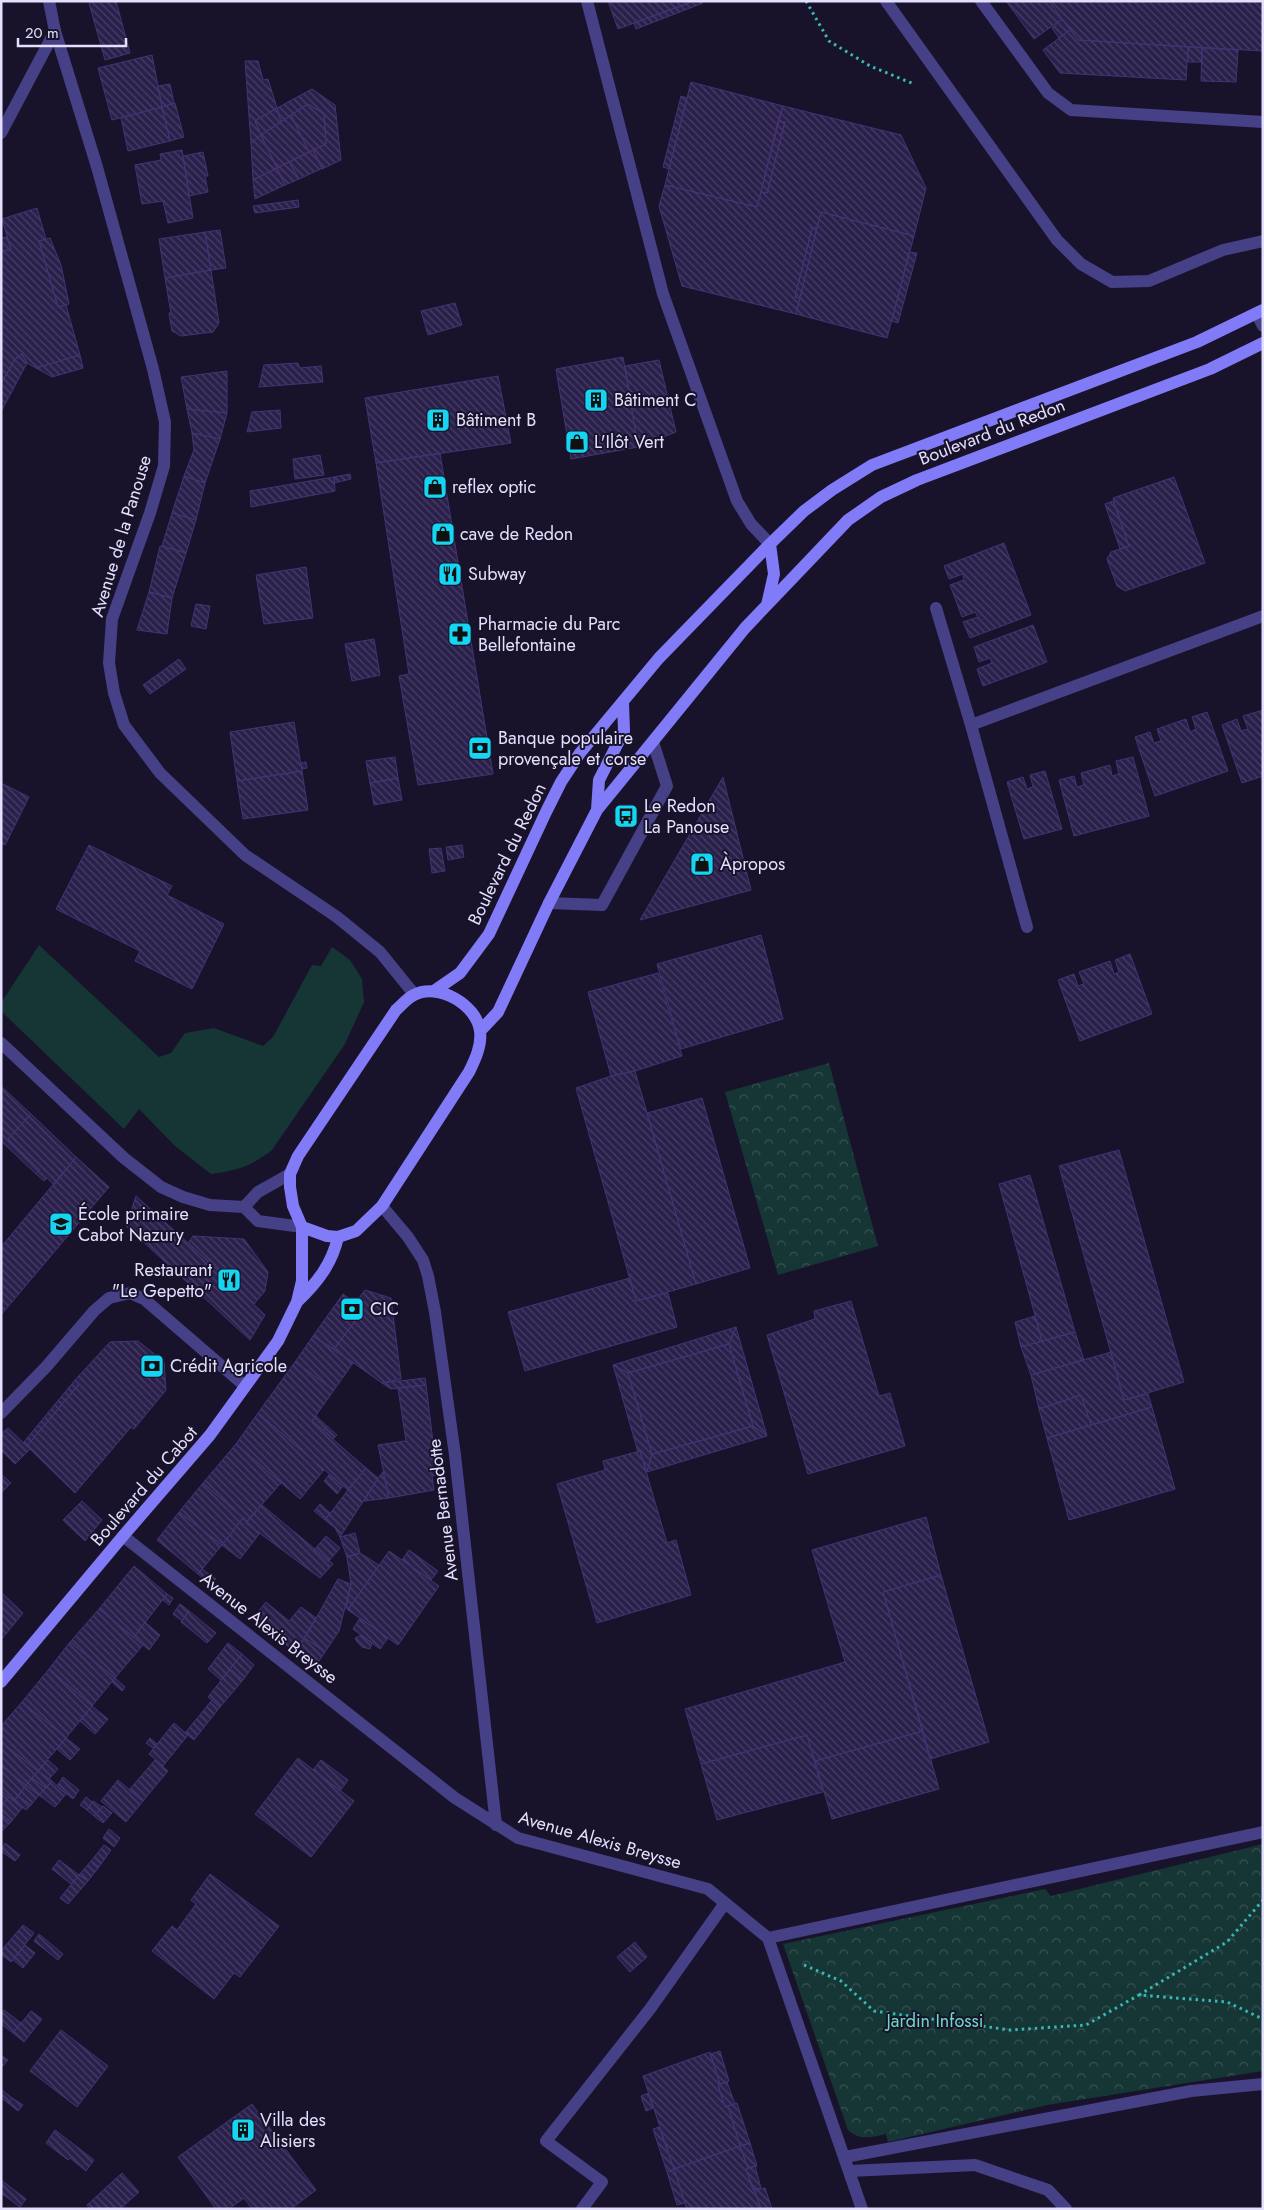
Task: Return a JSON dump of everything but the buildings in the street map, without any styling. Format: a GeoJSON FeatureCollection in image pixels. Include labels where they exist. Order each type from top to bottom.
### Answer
{"type":"FeatureCollection","features":[{"type":"Feature","properties":{"kind":"street","name":"Avenue de la Panouse"},"geometry":{"type":"LineString","coordinates":[[49,1],[55,31],[97,167],[153,369],[165,422],[164,466],[112,620],[109,663],[114,693],[124,725],[160,773],[246,855],[336,917],[380,952],[414,994]]}},
{"type":"Feature","properties":{"kind":"street"},"geometry":{"type":"LineString","coordinates":[[587,1],[663,294],[737,501],[751,524],[770,544],[774,574],[767,606]]}},
{"type":"Feature","properties":{"kind":"street"},"geometry":{"type":"LineString","coordinates":[[886,1],[1057,240],[1081,264],[1112,282],[1149,281],[1223,250],[1263,241]]}},
{"type":"Feature","properties":{"kind":"street"},"geometry":{"type":"LineString","coordinates":[[981,1],[1048,93],[1071,110],[1263,122]]}},
{"type":"Feature","properties":{"kind":"street"},"geometry":{"type":"LineString","coordinates":[[1,133],[55,31]]}},
{"type":"Feature","properties":{"kind":"street"},"geometry":{"type":"LineString","coordinates":[[1260,312],[1263,326]]}},
{"type":"Feature","properties":{"kind":"street","name":"Boulevard du Redon"},"geometry":{"type":"LineString","coordinates":[[434,991],[460,973],[488,934],[561,782],[580,753],[659,658],[804,511],[832,490],[872,465],[1197,342],[1260,312]]}},
{"type":"Feature","properties":{"kind":"street","name":"Boulevard du Redon"},"geometry":{"type":"LineString","coordinates":[[480,1031],[498,1012],[548,903],[597,810],[745,628],[848,520],[881,496],[917,480],[1210,369],[1263,343]]}},
{"type":"Feature","properties":{"kind":"street"},"geometry":{"type":"LineString","coordinates":[[936,608],[971,725],[1027,927]]}},
{"type":"Feature","properties":{"kind":"street"},"geometry":{"type":"LineString","coordinates":[[971,725],[1263,616]]}},
{"type":"Feature","properties":{"kind":"street","name":"Boulevard du Redon"},"geometry":{"type":"LineString","coordinates":[[597,810],[599,780],[624,731],[623,703]]}},
{"type":"Feature","properties":{"kind":"street"},"geometry":{"type":"LineString","coordinates":[[548,903],[602,905],[667,786],[653,742]]}},
{"type":"Feature","properties":{"kind":"street"},"geometry":{"type":"LineString","coordinates":[[1,1043],[124,1158],[161,1187],[183,1197],[210,1205],[244,1208],[258,1221],[302,1227],[327,1236],[338,1237],[356,1231],[382,1206],[469,1072],[478,1055],[480,1031],[473,1014],[452,996],[434,991],[414,994],[396,1010],[298,1156],[290,1174],[292,1206],[302,1227]]}},
{"type":"Feature","properties":{"kind":"street"},"geometry":{"type":"LineString","coordinates":[[244,1208],[258,1192],[290,1174]]}},
{"type":"Feature","properties":{"kind":"street","name":"Avenue Bernadotte"},"geometry":{"type":"LineString","coordinates":[[382,1206],[408,1237],[423,1260],[435,1312],[455,1455],[496,1825]]}},
{"type":"Feature","properties":{"kind":"street","name":"Boulevard du Cabot"},"geometry":{"type":"LineString","coordinates":[[1,1682],[210,1435],[278,1341],[298,1302],[302,1281],[302,1227]]}},
{"type":"Feature","properties":{"kind":"street","name":"Boulevard du Cabot"},"geometry":{"type":"LineString","coordinates":[[298,1302],[317,1283],[335,1252],[338,1237]]}},
{"type":"Feature","properties":{"kind":"street"},"geometry":{"type":"LineString","coordinates":[[1,1413],[46,1367],[94,1311],[109,1298],[130,1293],[144,1299],[245,1386]]}},
{"type":"Feature","properties":{"kind":"street","name":"Avenue Alexis Breysse"},"geometry":{"type":"LineString","coordinates":[[123,1536],[455,1798],[496,1825],[518,1838],[708,1889],[768,1938]]}},
{"type":"Feature","properties":{"kind":"street"},"geometry":{"type":"LineString","coordinates":[[862,2209],[846,2157],[768,1938],[1263,1832]]}},
{"type":"Feature","properties":{"kind":"street"},"geometry":{"type":"LineString","coordinates":[[582,2209],[602,2182],[546,2141],[650,2009],[724,1903]]}},
{"type":"Feature","properties":{"kind":"street"},"geometry":{"type":"LineString","coordinates":[[846,2157],[1191,2091],[1263,2084]]}},
{"type":"Feature","properties":{"kind":"street"},"geometry":{"type":"LineString","coordinates":[[850,2171],[975,2165],[1048,2190],[1066,2209]]}},
{"type":"Feature","properties":{"kind":"path"},"geometry":{"type":"LineString","coordinates":[[806,1],[829,40],[870,66],[915,85]]}},
{"type":"Feature","properties":{"kind":"path"},"geometry":{"type":"LineString","coordinates":[[777,1963],[787,1957],[841,1981],[874,2011],[1010,2030],[1086,2025],[1227,1942],[1263,1900]]}},
{"type":"Feature","properties":{"kind":"path"},"geometry":{"type":"LineString","coordinates":[[1139,1995],[1227,2002],[1263,2019]]}},
{"type":"Feature","properties":{"kind":"green space"},"geometry":{"type":"Polygon","coordinates":[[[39,945],[159,1057],[171,1053],[185,1033],[214,1028],[263,1046],[273,1037],[312,965],[321,966],[332,947],[350,960],[362,979],[364,1002],[345,1044],[272,1150],[243,1167],[211,1174],[175,1146],[139,1109],[124,1129],[1,1011],[1,1003],[39,945]]]}},
{"type":"Feature","properties":{"kind":"green space"},"geometry":{"type":"Polygon","coordinates":[[[829,1063],[878,1246],[778,1275],[725,1092],[829,1063]]]}},
{"type":"Feature","properties":{"kind":"green space","name":"Jardin Infossi"},"geometry":{"type":"Polygon","coordinates":[[[1263,1844],[1263,2071],[1047,2105],[888,2142],[886,2134],[861,2137],[848,2130],[783,1944],[1045,1889],[1051,1896],[1263,1844]]]}},
{"type":"Feature","properties":{"kind":"place","name":"Bâtiment C"},"geometry":{"type":"Point","coordinates":[596,400]}},
{"type":"Feature","properties":{"kind":"place","name":"Bâtiment B"},"geometry":{"type":"Point","coordinates":[438,420]}},
{"type":"Feature","properties":{"kind":"place","name":"L'Ilôt Vert"},"geometry":{"type":"Point","coordinates":[577,442]}},
{"type":"Feature","properties":{"kind":"place","name":"reflex optic"},"geometry":{"type":"Point","coordinates":[435,487]}},
{"type":"Feature","properties":{"kind":"place","name":"cave de Redon"},"geometry":{"type":"Point","coordinates":[443,534]}},
{"type":"Feature","properties":{"kind":"place","name":"Subway"},"geometry":{"type":"Point","coordinates":[450,574]}},
{"type":"Feature","properties":{"kind":"place","name":"Pharmacie du Parc Bellefontaine"},"geometry":{"type":"Point","coordinates":[460,634]}},
{"type":"Feature","properties":{"kind":"place","name":"Banque populaire provençale et corse"},"geometry":{"type":"Point","coordinates":[480,748]}},
{"type":"Feature","properties":{"kind":"place","name":"Le Redon La Panouse"},"geometry":{"type":"Point","coordinates":[626,816]}},
{"type":"Feature","properties":{"kind":"place","name":"Àpropos"},"geometry":{"type":"Point","coordinates":[702,864]}},
{"type":"Feature","properties":{"kind":"place","name":"École primaire Cabot Nazury"},"geometry":{"type":"Point","coordinates":[61,1224]}},
{"type":"Feature","properties":{"kind":"place","name":"Restaurant \"Le Gepetto\""},"geometry":{"type":"Point","coordinates":[229,1280]}},
{"type":"Feature","properties":{"kind":"place","name":"CIC"},"geometry":{"type":"Point","coordinates":[352,1309]}},
{"type":"Feature","properties":{"kind":"place","name":"Crédit Agricole"},"geometry":{"type":"Point","coordinates":[152,1366]}},
{"type":"Feature","properties":{"kind":"place","name":"Villa des Alisiers"},"geometry":{"type":"Point","coordinates":[243,2130]}}]}
